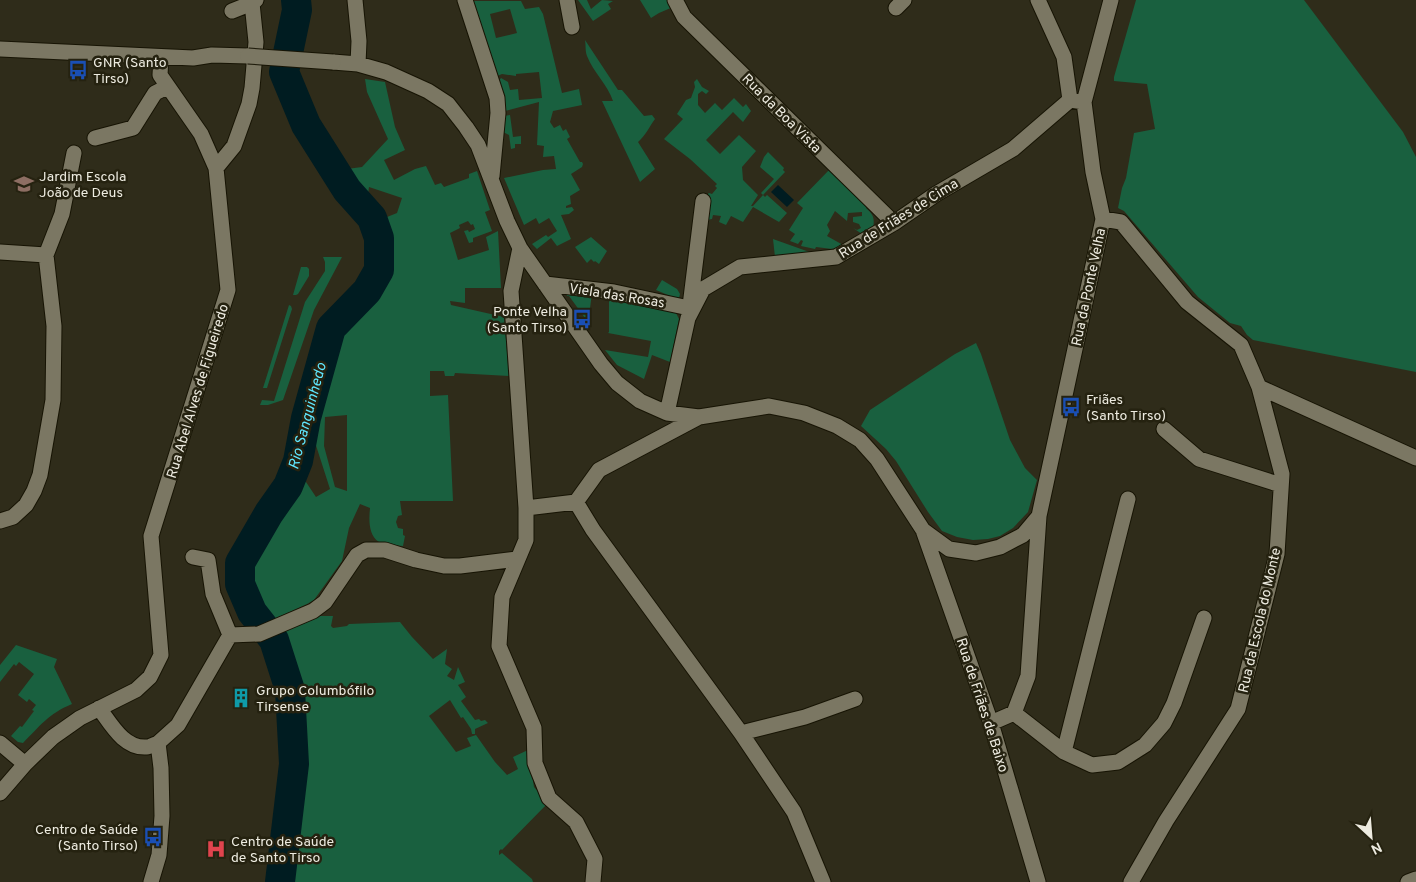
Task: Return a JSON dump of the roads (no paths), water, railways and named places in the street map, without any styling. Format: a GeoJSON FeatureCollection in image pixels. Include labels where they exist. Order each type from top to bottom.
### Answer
{"type":"FeatureCollection","features":[{"type":"Feature","properties":{"kind":"street"},"geometry":{"type":"LineString","coordinates":[[355,0],[359,41],[358,64]]}},
{"type":"Feature","properties":{"kind":"street"},"geometry":{"type":"LineString","coordinates":[[465,0],[497,98],[498,113],[491,179]]}},
{"type":"Feature","properties":{"kind":"street"},"geometry":{"type":"LineString","coordinates":[[567,0],[572,27]]}},
{"type":"Feature","properties":{"kind":"street","name":"Rua da Boa Vista"},"geometry":{"type":"LineString","coordinates":[[675,0],[684,17],[894,223]]}},
{"type":"Feature","properties":{"kind":"street"},"geometry":{"type":"LineString","coordinates":[[1038,0],[1064,57],[1077,101]]}},
{"type":"Feature","properties":{"kind":"street","name":"Rua da Ponte Velha"},"geometry":{"type":"LineString","coordinates":[[1014,713],[1028,676],[1039,516],[1103,219],[1077,101],[1111,0]]}},
{"type":"Feature","properties":{"kind":"street"},"geometry":{"type":"LineString","coordinates":[[216,168],[234,146],[249,104],[252,88],[256,42],[254,2],[232,11]]}},
{"type":"Feature","properties":{"kind":"street"},"geometry":{"type":"LineString","coordinates":[[0,49],[193,58],[212,55],[248,56],[358,64],[386,72],[428,91],[448,104],[478,145],[520,248],[601,364],[617,383],[640,401],[666,413],[699,417]]}},
{"type":"Feature","properties":{"kind":"street","name":"Rua Abel Alves de Figueiredo"},"geometry":{"type":"LineString","coordinates":[[0,793],[25,764],[53,737],[80,718],[136,690],[150,676],[161,655],[151,536],[228,290],[216,168],[201,134],[160,75],[161,57]]}},
{"type":"Feature","properties":{"kind":"street"},"geometry":{"type":"LineString","coordinates":[[94,138],[133,128],[155,93],[168,87]]}},
{"type":"Feature","properties":{"kind":"street","name":"Rua de Friães de Cima"},"geometry":{"type":"LineString","coordinates":[[666,413],[689,313],[703,289],[740,267],[836,257],[894,223],[936,194],[1013,149],[1077,101]]}},
{"type":"Feature","properties":{"kind":"street"},"geometry":{"type":"LineString","coordinates":[[6,519],[26,505],[40,475],[53,400],[54,326],[46,255],[62,214],[74,153]]}},
{"type":"Feature","properties":{"kind":"street"},"geometry":{"type":"LineString","coordinates":[[689,313],[703,201]]}},
{"type":"Feature","properties":{"kind":"street","name":"Rua da Escola do Monte"},"geometry":{"type":"LineString","coordinates":[[1103,219],[1121,222],[1187,302],[1242,345],[1259,386],[1282,474],[1277,554],[1238,709],[1166,821],[1131,882]]}},
{"type":"Feature","properties":{"kind":"street"},"geometry":{"type":"LineString","coordinates":[[520,248],[511,291],[526,508],[526,540],[502,597],[499,646],[534,728],[535,763],[549,798],[576,822],[595,859],[593,882]]}},
{"type":"Feature","properties":{"kind":"street"},"geometry":{"type":"LineString","coordinates":[[0,252],[46,255]]}},
{"type":"Feature","properties":{"kind":"street","name":"Viela das Rosas"},"geometry":{"type":"LineString","coordinates":[[545,284],[614,292],[689,313]]}},
{"type":"Feature","properties":{"kind":"street"},"geometry":{"type":"LineString","coordinates":[[1259,386],[1416,458]]}},
{"type":"Feature","properties":{"kind":"street","name":"Rua da Ponte Velha"},"geometry":{"type":"LineString","coordinates":[[699,417],[769,406],[804,412],[836,426],[860,440],[877,459],[924,530],[949,549],[976,552],[1000,547],[1024,535],[1039,516]]}},
{"type":"Feature","properties":{"kind":"street"},"geometry":{"type":"LineString","coordinates":[[526,508],[576,502],[599,470],[699,417]]}},
{"type":"Feature","properties":{"kind":"street"},"geometry":{"type":"LineString","coordinates":[[1164,429],[1199,459],[1281,485]]}},
{"type":"Feature","properties":{"kind":"street"},"geometry":{"type":"LineString","coordinates":[[1064,752],[1128,499]]}},
{"type":"Feature","properties":{"kind":"street"},"geometry":{"type":"LineString","coordinates":[[576,502],[592,530],[741,733],[794,812],[823,882]]}},
{"type":"Feature","properties":{"kind":"street","name":"Rua de Friães de Baixo"},"geometry":{"type":"LineString","coordinates":[[924,530],[991,723],[1038,882]]}},
{"type":"Feature","properties":{"kind":"street"},"geometry":{"type":"LineString","coordinates":[[230,635],[265,632],[313,611],[325,602],[357,555],[366,550],[385,550],[416,560],[444,566],[460,566],[517,558]]}},
{"type":"Feature","properties":{"kind":"street"},"geometry":{"type":"LineString","coordinates":[[194,557],[208,560],[213,594],[230,635]]}},
{"type":"Feature","properties":{"kind":"street"},"geometry":{"type":"LineString","coordinates":[[991,723],[1014,713],[1064,752],[1092,766],[1118,762],[1146,745],[1164,723],[1174,703],[1204,618]]}},
{"type":"Feature","properties":{"kind":"street"},"geometry":{"type":"LineString","coordinates":[[99,708],[120,736],[134,746],[148,747],[158,743],[178,725],[230,635]]}},
{"type":"Feature","properties":{"kind":"street"},"geometry":{"type":"LineString","coordinates":[[741,733],[805,716],[855,699]]}},
{"type":"Feature","properties":{"kind":"street"},"geometry":{"type":"LineString","coordinates":[[151,882],[159,855],[162,816],[161,768],[158,743]]}},
{"type":"Feature","properties":{"kind":"street"},"geometry":{"type":"LineString","coordinates":[[0,744],[25,764]]}},
{"type":"Feature","properties":{"kind":"street"},"geometry":{"type":"LineString","coordinates":[[1408,882],[1416,879]]}},
{"type":"Feature","properties":{"kind":"water"},"geometry":{"type":"Polygon","coordinates":[[[778,185],[794,200],[787,207],[771,192],[778,185]]]}},
{"type":"Feature","properties":{"kind":"waterway","name":"Rio Sanguinhedo"},"geometry":{"type":"LineString","coordinates":[[280,882],[294,764],[290,690],[274,640],[252,612],[240,584],[240,563],[269,513],[288,486],[298,461],[306,418],[331,328],[367,291],[379,270],[379,238],[372,218],[347,190],[306,125],[284,72],[297,10],[296,0]]}},
{"type":"Feature","properties":{"kind":"place","name":"GNR (Santo Tirso)"},"geometry":{"type":"Point","coordinates":[78,70]}},
{"type":"Feature","properties":{"kind":"place","name":"Jardim Escola João de Deus"},"geometry":{"type":"Point","coordinates":[24,184]}},
{"type":"Feature","properties":{"kind":"place","name":"Ponte Velha (Santo Tirso)"},"geometry":{"type":"Point","coordinates":[582,319]}},
{"type":"Feature","properties":{"kind":"place","name":"Friães (Santo Tirso)"},"geometry":{"type":"Point","coordinates":[1071,407]}},
{"type":"Feature","properties":{"kind":"place","name":"Grupo Columbófilo Tirsense"},"geometry":{"type":"Point","coordinates":[241,698]}},
{"type":"Feature","properties":{"kind":"place","name":"Centro de Saúde (Santo Tirso)"},"geometry":{"type":"Point","coordinates":[153,837]}},
{"type":"Feature","properties":{"kind":"place","name":"Centro de Saúde de Santo Tirso"},"geometry":{"type":"Point","coordinates":[216,849]}}]}
